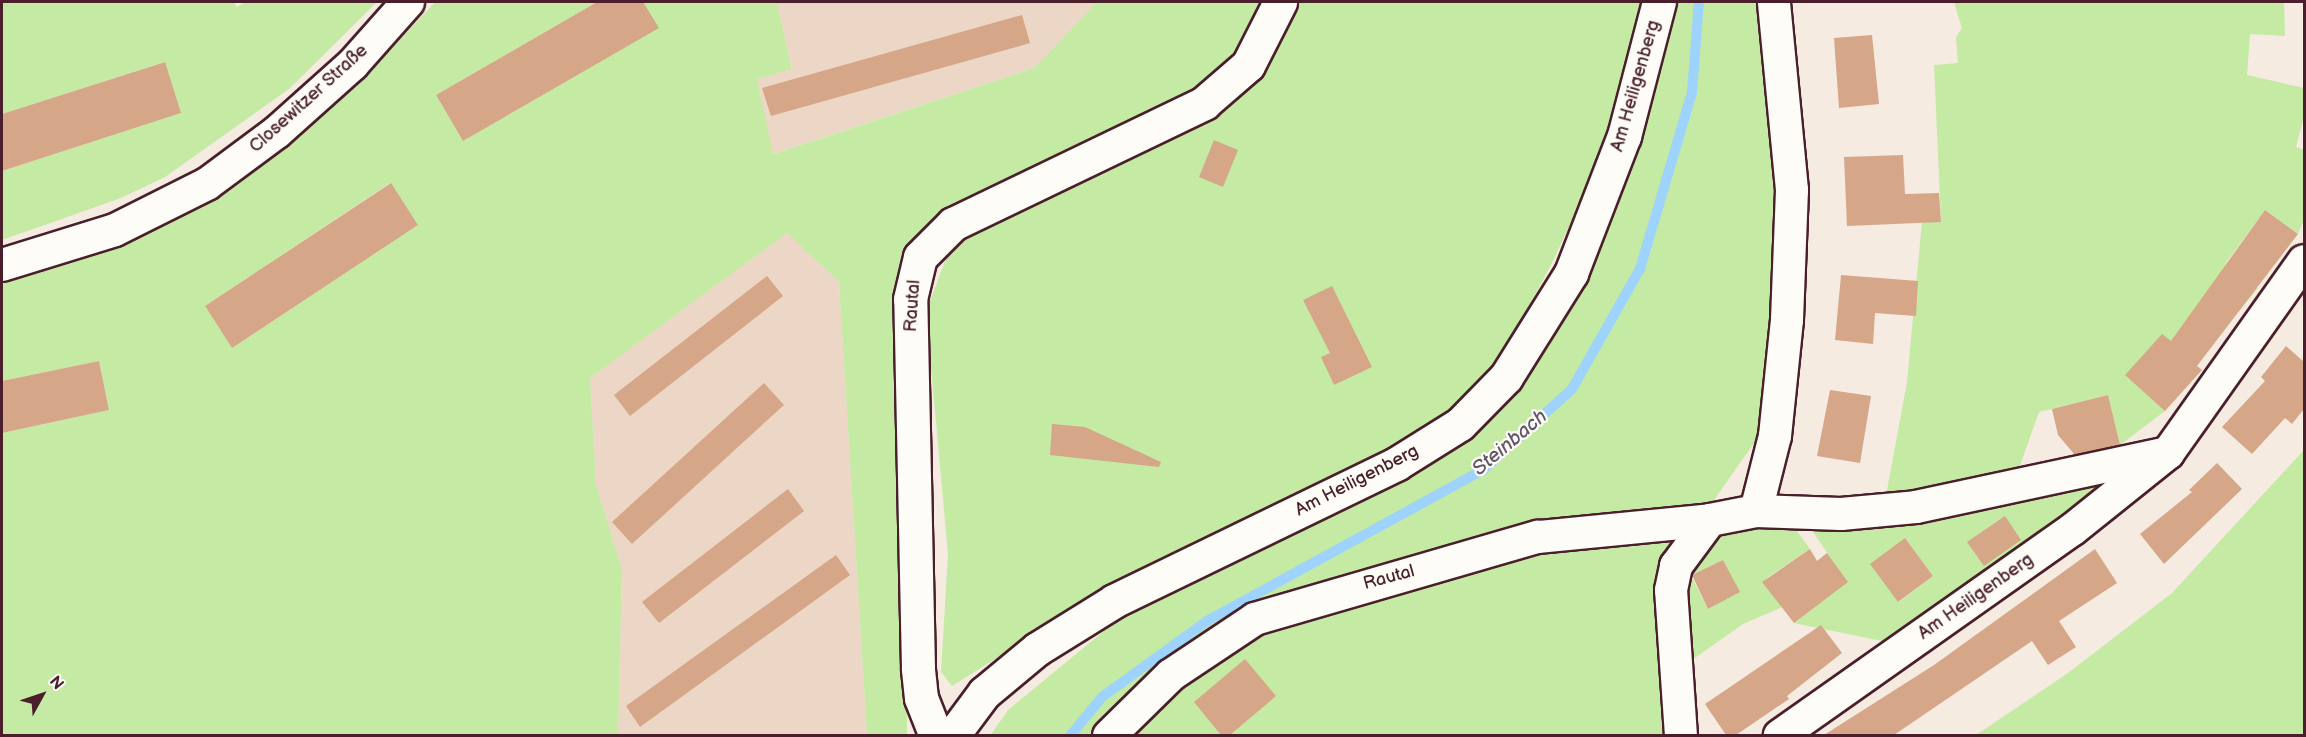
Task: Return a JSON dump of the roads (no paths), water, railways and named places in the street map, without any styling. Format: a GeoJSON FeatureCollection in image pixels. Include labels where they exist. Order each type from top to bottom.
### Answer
{"type":"FeatureCollection","features":[{"type":"Feature","properties":{"kind":"street","name":"Closewitzer Straße"},"geometry":{"type":"LineString","coordinates":[[2,265],[115,230],[207,184],[277,132],[353,64],[408,2]]}},
{"type":"Feature","properties":{"kind":"street","name":"Rautal"},"geometry":{"type":"LineString","coordinates":[[936,735],[921,698],[918,668],[910,299],[920,257],[953,224],[1204,103],[1248,65],[1280,2]]}},
{"type":"Feature","properties":{"kind":"street","name":"Am Heiligenberg"},"geometry":{"type":"LineString","coordinates":[[952,735],[984,693],[1037,649],[1114,601],[1396,465],[1460,424],[1498,385],[1571,273],[1624,136],[1659,2]]}},
{"type":"Feature","properties":{"kind":"street"},"geometry":{"type":"LineString","coordinates":[[1755,511],[1775,436],[1787,320],[1792,190],[1774,2]]}},
{"type":"Feature","properties":{"kind":"street","name":"Am Heiligenberg"},"geometry":{"type":"LineString","coordinates":[[1780,735],[2073,529],[2168,453],[2304,261]]}},
{"type":"Feature","properties":{"kind":"street"},"geometry":{"type":"LineString","coordinates":[[1681,735],[1671,590],[1676,566],[1710,520],[1755,511],[1840,514],[1916,507],[2168,453]]}},
{"type":"Feature","properties":{"kind":"street","name":"Rautal"},"geometry":{"type":"LineString","coordinates":[[1109,735],[1171,675],[1255,619],[1538,537],[1710,520]]}},
{"type":"Feature","properties":{"kind":"waterway","name":"Steinbach"},"geometry":{"type":"LineString","coordinates":[[1070,736],[1102,697],[1207,621],[1483,470],[1572,389],[1640,269],[1692,92],[1699,2]]}}]}
